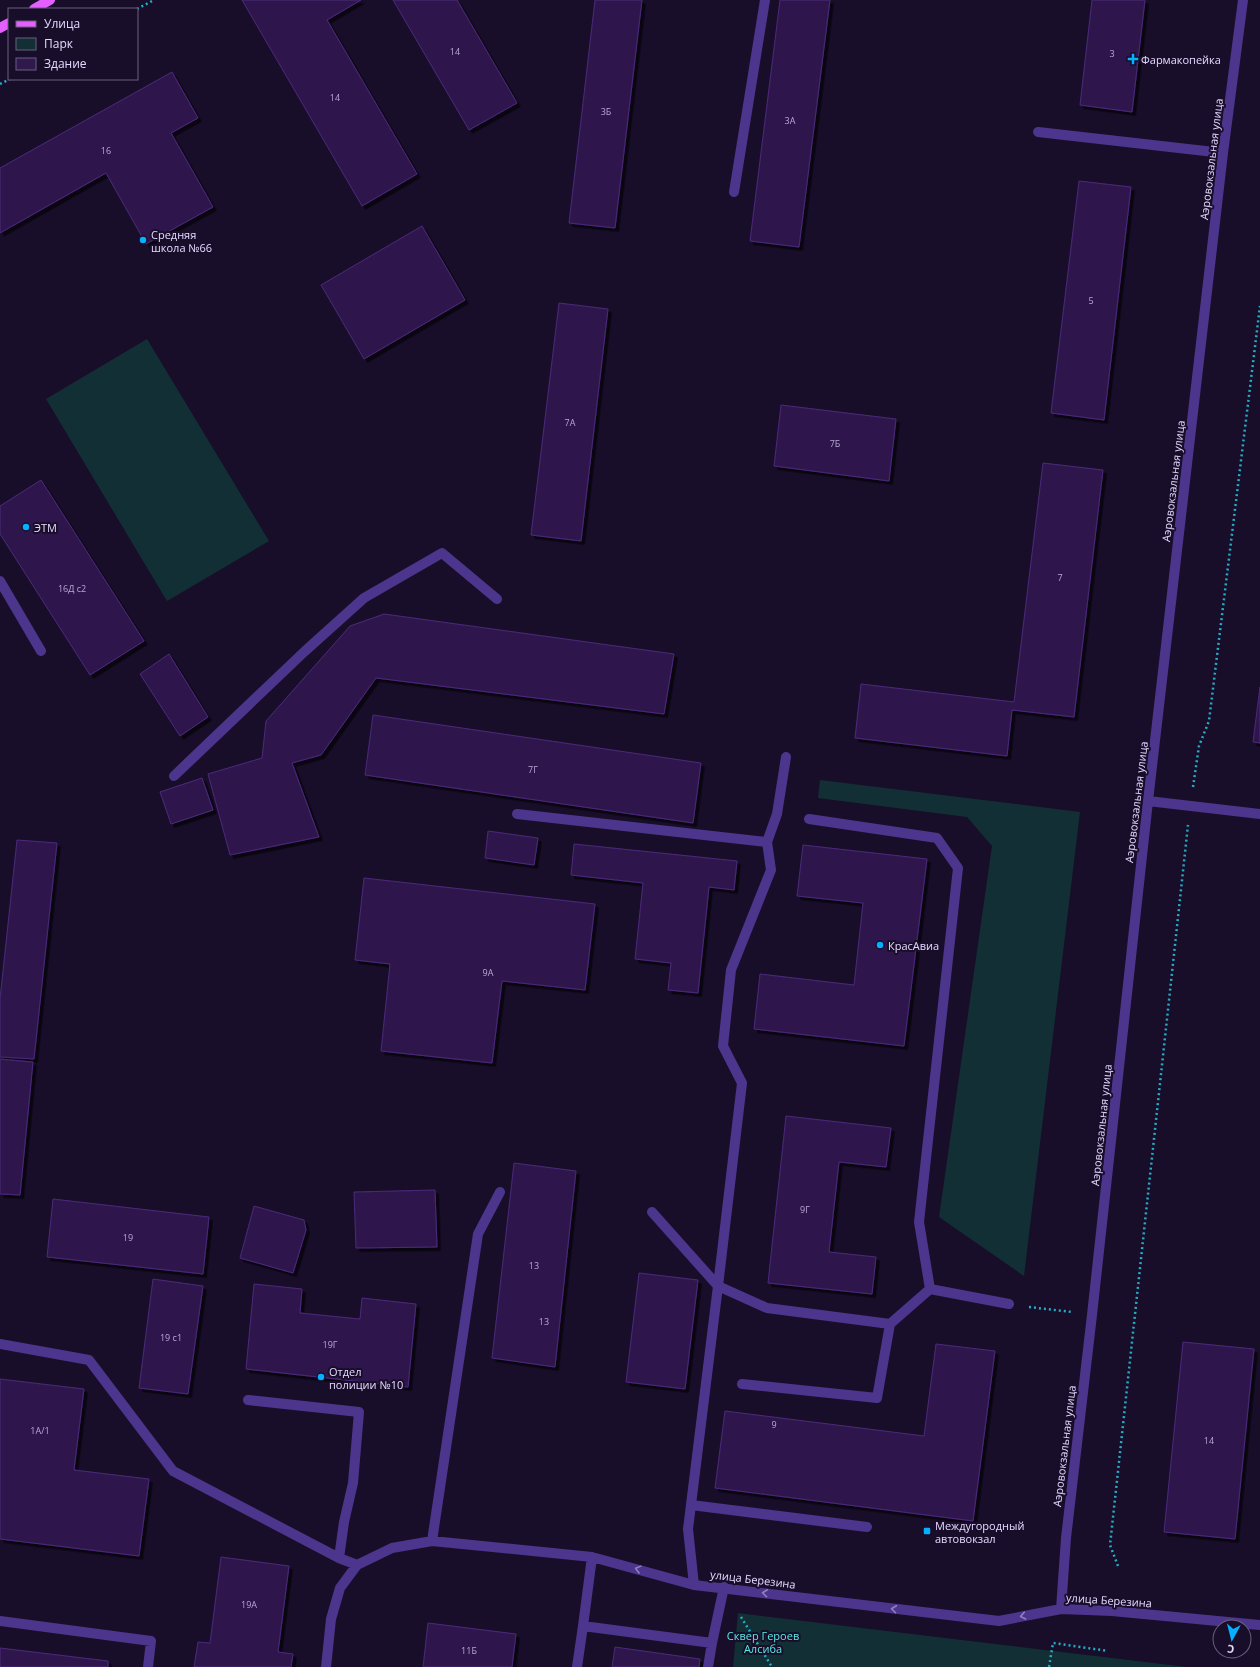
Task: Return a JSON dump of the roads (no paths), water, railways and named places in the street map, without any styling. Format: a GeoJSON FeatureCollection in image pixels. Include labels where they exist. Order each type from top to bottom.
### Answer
{"type":"FeatureCollection","features":[{"type":"Feature","properties":{"kind":"main road"},"geometry":{"type":"LineString","coordinates":[[36,8],[50,0]]}},
{"type":"Feature","properties":{"kind":"street"},"geometry":{"type":"LineString","coordinates":[[734,192],[765,0]]}},
{"type":"Feature","properties":{"kind":"street","name":"Аэровокзальная улица"},"geometry":{"type":"LineString","coordinates":[[1061,1608],[1066,1538],[1148,801],[1223,153],[1243,0]]}},
{"type":"Feature","properties":{"kind":"street"},"geometry":{"type":"LineString","coordinates":[[1038,132],[1223,153]]}},
{"type":"Feature","properties":{"kind":"street"},"geometry":{"type":"LineString","coordinates":[[174,776],[304,652],[364,598],[442,553],[498,598]]}},
{"type":"Feature","properties":{"kind":"street"},"geometry":{"type":"LineString","coordinates":[[0,581],[41,652]]}},
{"type":"Feature","properties":{"kind":"street"},"geometry":{"type":"LineString","coordinates":[[694,1585],[688,1529],[742,1083],[723,1046],[731,970],[771,870],[767,842],[777,814],[786,757]]}},
{"type":"Feature","properties":{"kind":"street"},"geometry":{"type":"LineString","coordinates":[[1148,801],[1260,814]]}},
{"type":"Feature","properties":{"kind":"street"},"geometry":{"type":"LineString","coordinates":[[517,814],[767,842]]}},
{"type":"Feature","properties":{"kind":"street"},"geometry":{"type":"LineString","coordinates":[[809,819],[937,838],[958,868],[918,1222],[930,1289]]}},
{"type":"Feature","properties":{"kind":"street"},"geometry":{"type":"LineString","coordinates":[[432,1541],[478,1234],[500,1192]]}},
{"type":"Feature","properties":{"kind":"street"},"geometry":{"type":"LineString","coordinates":[[652,1212],[718,1286],[767,1308],[890,1324]]}},
{"type":"Feature","properties":{"kind":"street"},"geometry":{"type":"LineString","coordinates":[[930,1289],[1009,1304]]}},
{"type":"Feature","properties":{"kind":"street"},"geometry":{"type":"LineString","coordinates":[[742,1384],[877,1398],[890,1324],[930,1289]]}},
{"type":"Feature","properties":{"kind":"street"},"geometry":{"type":"LineString","coordinates":[[0,1344],[89,1360],[173,1471],[339,1558],[357,1565]]}},
{"type":"Feature","properties":{"kind":"street"},"geometry":{"type":"LineString","coordinates":[[248,1400],[359,1412],[353,1483],[344,1522],[339,1558]]}},
{"type":"Feature","properties":{"kind":"street"},"geometry":{"type":"LineString","coordinates":[[691,1505],[867,1527]]}},
{"type":"Feature","properties":{"kind":"street","name":"улица Березина"},"geometry":{"type":"LineString","coordinates":[[326,1667],[332,1619],[340,1588],[357,1565],[392,1548],[432,1541],[592,1557],[694,1585],[724,1587],[999,1622],[1061,1608],[1112,1611],[1260,1625]]}},
{"type":"Feature","properties":{"kind":"street"},"geometry":{"type":"LineString","coordinates":[[578,1667],[592,1557]]}},
{"type":"Feature","properties":{"kind":"street"},"geometry":{"type":"LineString","coordinates":[[708,1667],[724,1587]]}},
{"type":"Feature","properties":{"kind":"street"},"geometry":{"type":"LineString","coordinates":[[0,1621],[152,1641],[148,1667]]}},
{"type":"Feature","properties":{"kind":"street"},"geometry":{"type":"LineString","coordinates":[[583,1626],[712,1643]]}},
{"type":"Feature","properties":{"kind":"place","name":"Фармакопейка"},"geometry":{"type":"Point","coordinates":[1133,59]}},
{"type":"Feature","properties":{"kind":"place","name":"Средняя школа №66"},"geometry":{"type":"Point","coordinates":[143,240]}},
{"type":"Feature","properties":{"kind":"place","name":"ЭТМ"},"geometry":{"type":"Point","coordinates":[26,527]}},
{"type":"Feature","properties":{"kind":"place","name":"КрасАвиа"},"geometry":{"type":"Point","coordinates":[880,945]}},
{"type":"Feature","properties":{"kind":"place","name":"Отдел полиции №10"},"geometry":{"type":"Point","coordinates":[321,1377]}},
{"type":"Feature","properties":{"kind":"place","name":"Междугородный автовокзал"},"geometry":{"type":"Point","coordinates":[927,1531]}},
{"type":"Feature","properties":{"kind":"park label","name":"Сквер Героев Алсиба"},"geometry":{"type":"Point","coordinates":[763,1641]}}]}
